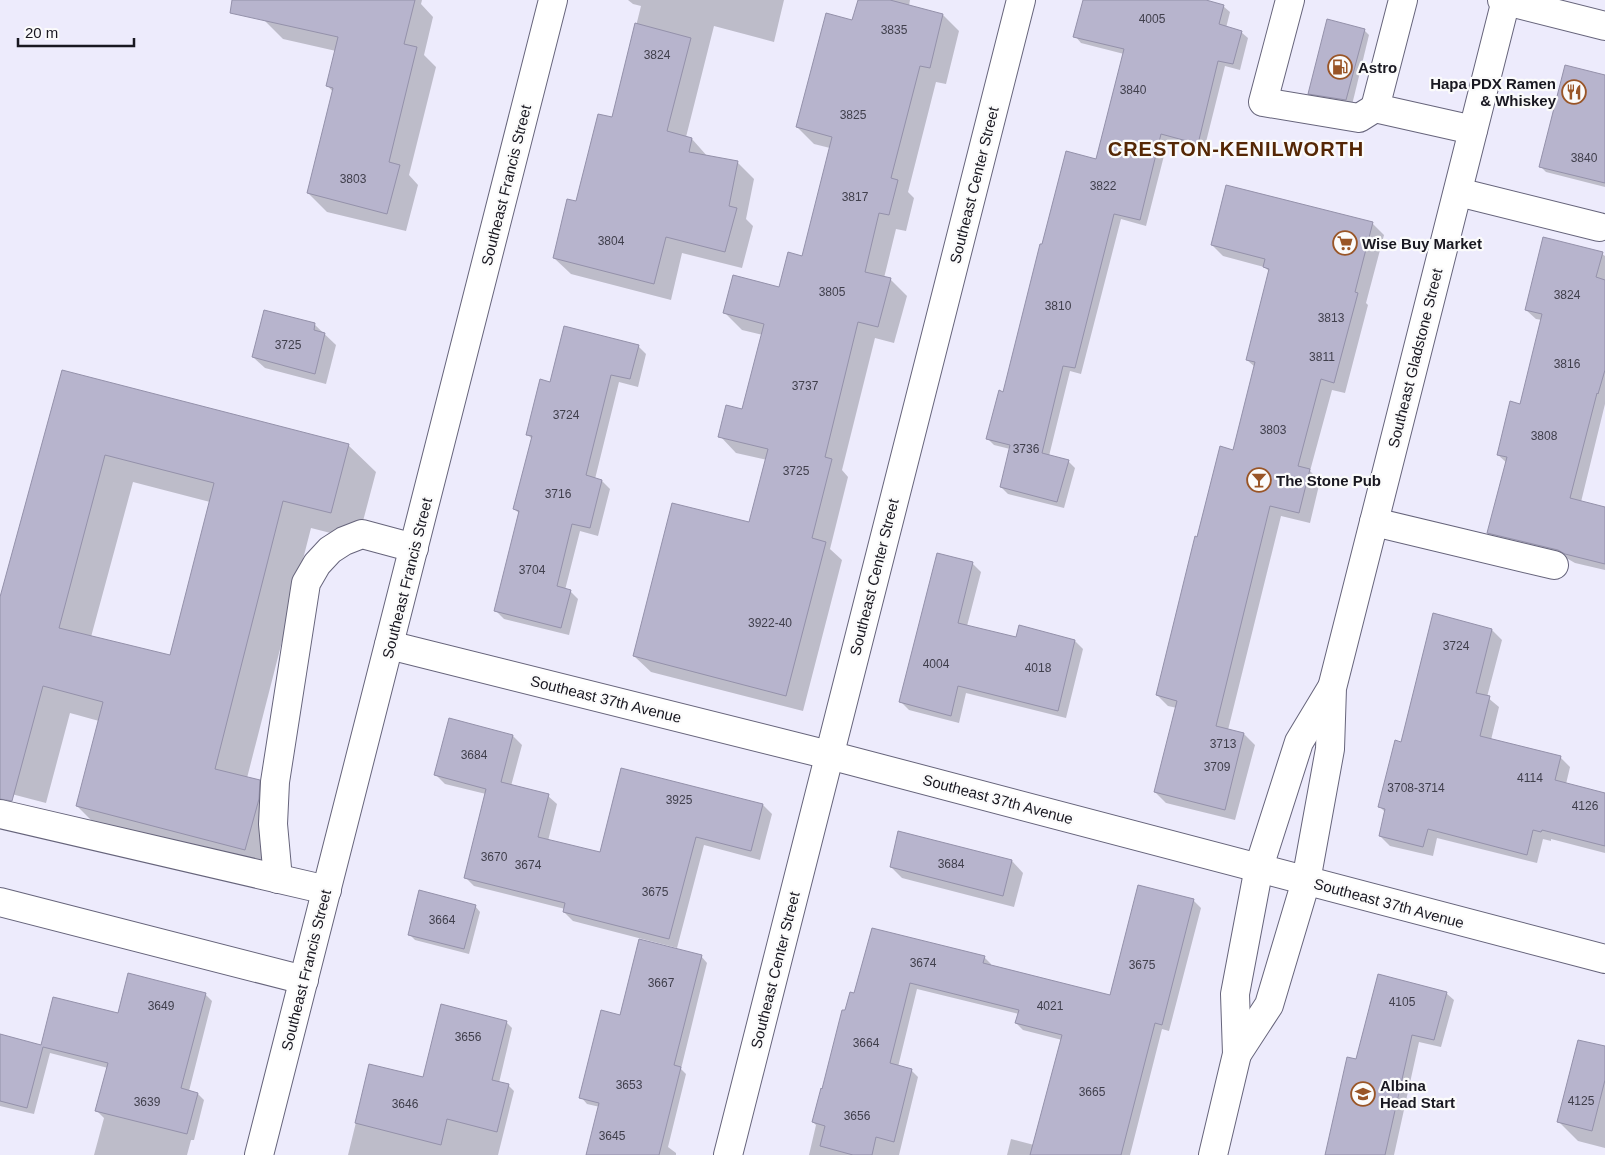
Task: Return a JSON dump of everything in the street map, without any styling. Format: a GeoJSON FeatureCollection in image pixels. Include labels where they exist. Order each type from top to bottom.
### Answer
{"type":"FeatureCollection","features":[{"type":"Feature","properties":{"kind":"street","name":"Southeast Francis Street"},"geometry":{"type":"LineString","coordinates":[[259,1155],[553,0]]}},
{"type":"Feature","properties":{"kind":"street","name":"Southeast Center Street"},"geometry":{"type":"LineString","coordinates":[[728,1155],[1020,0]]}},
{"type":"Feature","properties":{"kind":"street"},"geometry":{"type":"LineString","coordinates":[[1290,0],[1263,102],[1358,118],[1375,108],[1473,130]]}},
{"type":"Feature","properties":{"kind":"street"},"geometry":{"type":"LineString","coordinates":[[1375,108],[1403,0]]}},
{"type":"Feature","properties":{"kind":"street"},"geometry":{"type":"LineString","coordinates":[[1505,0],[1605,26]]}},
{"type":"Feature","properties":{"kind":"street","name":"Southeast Gladstone Street"},"geometry":{"type":"LineString","coordinates":[[1237,1054],[1269,1005],[1306,881],[1330,749],[1332,688],[1505,0]]}},
{"type":"Feature","properties":{"kind":"street"},"geometry":{"type":"LineString","coordinates":[[1458,192],[1599,228]]}},
{"type":"Feature","properties":{"kind":"street"},"geometry":{"type":"LineString","coordinates":[[1374,522],[1554,565]]}},
{"type":"Feature","properties":{"kind":"street"},"geometry":{"type":"LineString","coordinates":[[278,879],[273,824],[275,782],[306,583],[317,564],[330,550],[344,541],[362,534],[414,548]]}},
{"type":"Feature","properties":{"kind":"street","name":"Southeast 37th Avenue"},"geometry":{"type":"LineString","coordinates":[[390,645],[829,755],[1605,959]]}},
{"type":"Feature","properties":{"kind":"street","name":"Southeast Gladstone Street"},"geometry":{"type":"LineString","coordinates":[[1213,1155],[1237,1054],[1235,994],[1259,867],[1299,742],[1332,688]]}},
{"type":"Feature","properties":{"kind":"street"},"geometry":{"type":"LineString","coordinates":[[0,814],[327,890]]}},
{"type":"Feature","properties":{"kind":"street"},"geometry":{"type":"LineString","coordinates":[[0,902],[304,980]]}},
{"type":"Feature","properties":{"kind":"building"},"geometry":{"type":"Polygon","coordinates":[[[232,0],[415,0],[404,44],[417,47],[389,162],[400,165],[387,214],[307,193],[333,88],[326,86],[338,37],[230,13],[232,0]]]}},
{"type":"Feature","properties":{"kind":"building"},"geometry":{"type":"Polygon","coordinates":[[[858,0],[890,0],[943,14],[930,68],[920,66],[891,178],[898,180],[889,215],[879,213],[865,272],[891,278],[878,327],[858,322],[825,457],[832,459],[812,538],[826,542],[786,696],[633,656],[672,503],[749,522],[768,449],[718,437],[726,405],[742,409],[764,324],[723,313],[733,275],[779,287],[788,252],[802,256],[832,137],[796,127],[826,13],[852,20],[858,0]]]}},
{"type":"Feature","properties":{"kind":"building"},"geometry":{"type":"Polygon","coordinates":[[[1083,0],[1206,0],[1224,5],[1219,24],[1242,31],[1233,64],[1218,61],[1198,144],[1161,134],[1140,220],[1114,214],[1075,368],[1063,366],[1042,453],[1069,460],[1057,502],[1000,487],[1010,445],[986,439],[999,390],[1003,392],[1040,244],[1042,244],[1066,151],[1096,159],[1124,49],[1073,37],[1083,0]]]}},
{"type":"Feature","properties":{"kind":"building"},"geometry":{"type":"Polygon","coordinates":[[[1327,19],[1365,29],[1346,100],[1308,94],[1327,19]]]}},
{"type":"Feature","properties":{"kind":"building"},"geometry":{"type":"Polygon","coordinates":[[[635,23],[691,38],[667,131],[692,138],[689,152],[738,161],[729,206],[737,208],[725,252],[666,237],[654,284],[553,258],[567,199],[576,201],[598,114],[612,117],[635,23]]]}},
{"type":"Feature","properties":{"kind":"building"},"geometry":{"type":"Polygon","coordinates":[[[1565,65],[1605,75],[1605,183],[1539,167],[1565,65]]]}},
{"type":"Feature","properties":{"kind":"building"},"geometry":{"type":"Polygon","coordinates":[[[1226,185],[1373,222],[1355,292],[1358,293],[1334,383],[1321,379],[1298,466],[1310,469],[1299,513],[1270,506],[1216,726],[1244,733],[1225,810],[1154,792],[1177,701],[1156,695],[1195,536],[1197,537],[1220,446],[1233,450],[1255,362],[1246,360],[1269,269],[1263,267],[1265,259],[1211,245],[1226,185]]]}},
{"type":"Feature","properties":{"kind":"building"},"geometry":{"type":"Polygon","coordinates":[[[1543,237],[1603,252],[1596,277],[1605,280],[1605,370],[1597,393],[1570,498],[1605,507],[1605,564],[1565,554],[1558,550],[1487,533],[1507,457],[1497,455],[1510,401],[1520,404],[1542,314],[1525,310],[1543,237]]]}},
{"type":"Feature","properties":{"kind":"building"},"geometry":{"type":"Polygon","coordinates":[[[264,310],[315,323],[314,330],[325,333],[315,374],[252,357],[264,310]]]}},
{"type":"Feature","properties":{"kind":"building"},"geometry":{"type":"Polygon","coordinates":[[[564,326],[639,345],[630,379],[611,375],[586,475],[602,480],[590,528],[572,524],[557,586],[571,590],[561,628],[494,611],[519,511],[513,509],[532,436],[526,435],[540,379],[550,382],[564,326]]]}},
{"type":"Feature","properties":{"kind":"building"},"geometry":{"type":"Polygon","coordinates":[[[62,370],[349,444],[331,513],[283,501],[215,769],[260,780],[259,799],[245,850],[76,806],[103,702],[43,686],[12,801],[0,799],[0,597],[62,370]],[[105,455],[59,628],[170,655],[214,483],[105,455]]]}},
{"type":"Feature","properties":{"kind":"building"},"geometry":{"type":"Polygon","coordinates":[[[937,553],[973,562],[958,623],[1016,637],[1019,625],[1075,640],[1058,711],[958,686],[951,716],[899,702],[937,553]]]}},
{"type":"Feature","properties":{"kind":"building"},"geometry":{"type":"Polygon","coordinates":[[[1433,613],[1492,629],[1476,693],[1490,696],[1480,736],[1561,756],[1555,780],[1605,793],[1605,846],[1542,830],[1541,832],[1533,830],[1527,855],[1428,829],[1423,847],[1379,836],[1385,809],[1378,807],[1395,740],[1401,742],[1433,613]]]}},
{"type":"Feature","properties":{"kind":"building"},"geometry":{"type":"Polygon","coordinates":[[[449,718],[513,735],[501,782],[549,794],[538,837],[600,852],[621,768],[763,804],[751,851],[696,837],[669,939],[563,912],[565,903],[464,878],[486,789],[434,775],[449,718]]]}},
{"type":"Feature","properties":{"kind":"building"},"geometry":{"type":"Polygon","coordinates":[[[898,831],[1012,860],[1003,896],[890,867],[898,831]]]}},
{"type":"Feature","properties":{"kind":"building"},"geometry":{"type":"Polygon","coordinates":[[[1138,885],[1194,899],[1162,1025],[1155,1023],[1121,1155],[1030,1155],[1062,1035],[1015,1023],[1019,1010],[910,983],[890,1063],[912,1069],[894,1142],[876,1137],[872,1155],[853,1155],[820,1146],[825,1126],[812,1122],[842,1010],[845,1010],[850,992],[854,993],[872,928],[985,956],[983,963],[1110,995],[1138,885]]]}},
{"type":"Feature","properties":{"kind":"building"},"geometry":{"type":"Polygon","coordinates":[[[419,890],[476,905],[464,949],[408,935],[419,890]]]}},
{"type":"Feature","properties":{"kind":"building"},"geometry":{"type":"Polygon","coordinates":[[[639,939],[702,955],[674,1065],[681,1067],[659,1155],[586,1155],[599,1103],[579,1098],[601,1010],[620,1015],[639,939]]]}},
{"type":"Feature","properties":{"kind":"building"},"geometry":{"type":"Polygon","coordinates":[[[128,973],[206,993],[181,1088],[198,1093],[187,1134],[95,1111],[108,1063],[43,1047],[27,1108],[0,1101],[0,1034],[41,1045],[53,997],[118,1013],[128,973]]]}},
{"type":"Feature","properties":{"kind":"building"},"geometry":{"type":"Polygon","coordinates":[[[1378,974],[1447,992],[1434,1040],[1412,1035],[1385,1155],[1325,1155],[1347,1057],[1356,1059],[1378,974]]]}},
{"type":"Feature","properties":{"kind":"building"},"geometry":{"type":"Polygon","coordinates":[[[441,1004],[507,1021],[492,1080],[509,1084],[497,1132],[447,1119],[441,1145],[355,1123],[369,1064],[423,1077],[441,1004]]]}},
{"type":"Feature","properties":{"kind":"building"},"geometry":{"type":"Polygon","coordinates":[[[1578,1040],[1605,1046],[1605,1080],[1592,1131],[1557,1122],[1578,1040]]]}},
{"type":"Feature","properties":{"kind":"place","name":"Astro"},"geometry":{"type":"Point","coordinates":[1340,67]}},
{"type":"Feature","properties":{"kind":"place","name":"Hapa PDX Ramen & Whiskey"},"geometry":{"type":"Point","coordinates":[1574,92]}},
{"type":"Feature","properties":{"kind":"place","name":"Wise Buy Market"},"geometry":{"type":"Point","coordinates":[1345,243]}},
{"type":"Feature","properties":{"kind":"place","name":"The Stone Pub"},"geometry":{"type":"Point","coordinates":[1259,480]}},
{"type":"Feature","properties":{"kind":"place","name":"Albina Head Start"},"geometry":{"type":"Point","coordinates":[1363,1094]}},
{"type":"Feature","properties":{"kind":"district","name":"CRESTON-KENILWORTH"},"geometry":{"type":"Point","coordinates":[1236,149]}}]}
